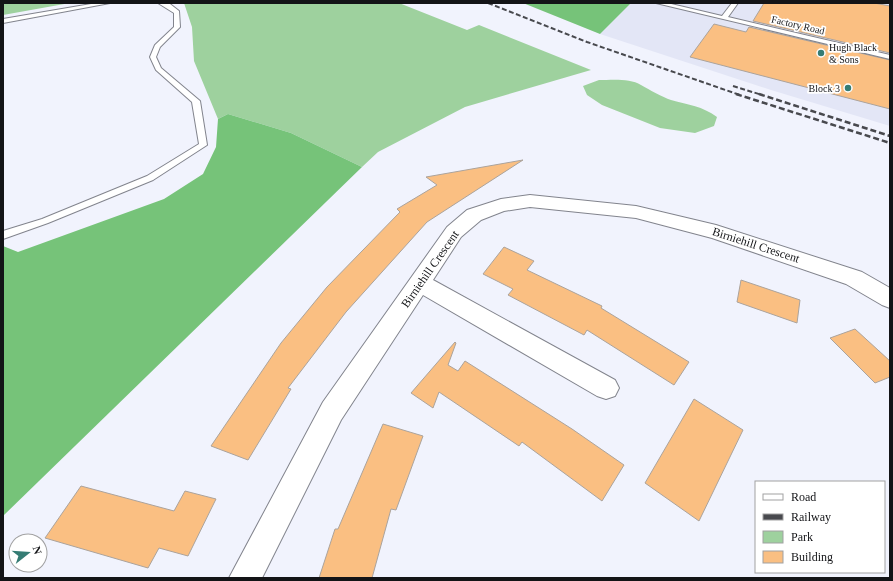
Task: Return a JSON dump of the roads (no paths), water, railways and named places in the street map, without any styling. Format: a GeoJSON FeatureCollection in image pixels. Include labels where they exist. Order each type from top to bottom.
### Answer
{"type":"FeatureCollection","features":[{"type":"Feature","properties":{"kind":"street","name":"Birniehill Crescent"},"geometry":{"type":"LineString","coordinates":[[245,578],[332,411],[454,232],[474,215],[501,206],[530,201],[636,212],[716,232],[854,278],[890,299]]}},
{"type":"Feature","properties":{"kind":"street"},"geometry":{"type":"LineString","coordinates":[[420,282],[606,388]]}},
{"type":"Feature","properties":{"kind":"lane"},"geometry":{"type":"LineString","coordinates":[[3,20],[107,3]]}},
{"type":"Feature","properties":{"kind":"lane"},"geometry":{"type":"LineString","coordinates":[[3,235],[45,221],[150,178],[203,145],[196,101],[158,69],[152,57],[157,46],[177,28],[177,12],[168,5],[161,3]]}},
{"type":"Feature","properties":{"kind":"lane","name":"Factory Road"},"geometry":{"type":"LineString","coordinates":[[659,3],[890,57]]}},
{"type":"Feature","properties":{"kind":"lane"},"geometry":{"type":"LineString","coordinates":[[724,18],[735,3]]}},
{"type":"Feature","properties":{"kind":"railway"},"geometry":{"type":"LineString","coordinates":[[488,3],[587,42],[740,95]]}},
{"type":"Feature","properties":{"kind":"railway"},"geometry":{"type":"LineString","coordinates":[[733,86],[762,95]]}},
{"type":"Feature","properties":{"kind":"railway"},"geometry":{"type":"LineString","coordinates":[[736,94],[890,143]]}},
{"type":"Feature","properties":{"kind":"railway"},"geometry":{"type":"LineString","coordinates":[[759,94],[890,136]]}},
{"type":"Feature","properties":{"kind":"place","name":"Hugh Black & Sons"},"geometry":{"type":"Point","coordinates":[821,53]}},
{"type":"Feature","properties":{"kind":"place","name":"Block 3"},"geometry":{"type":"Point","coordinates":[848,88]}}]}
